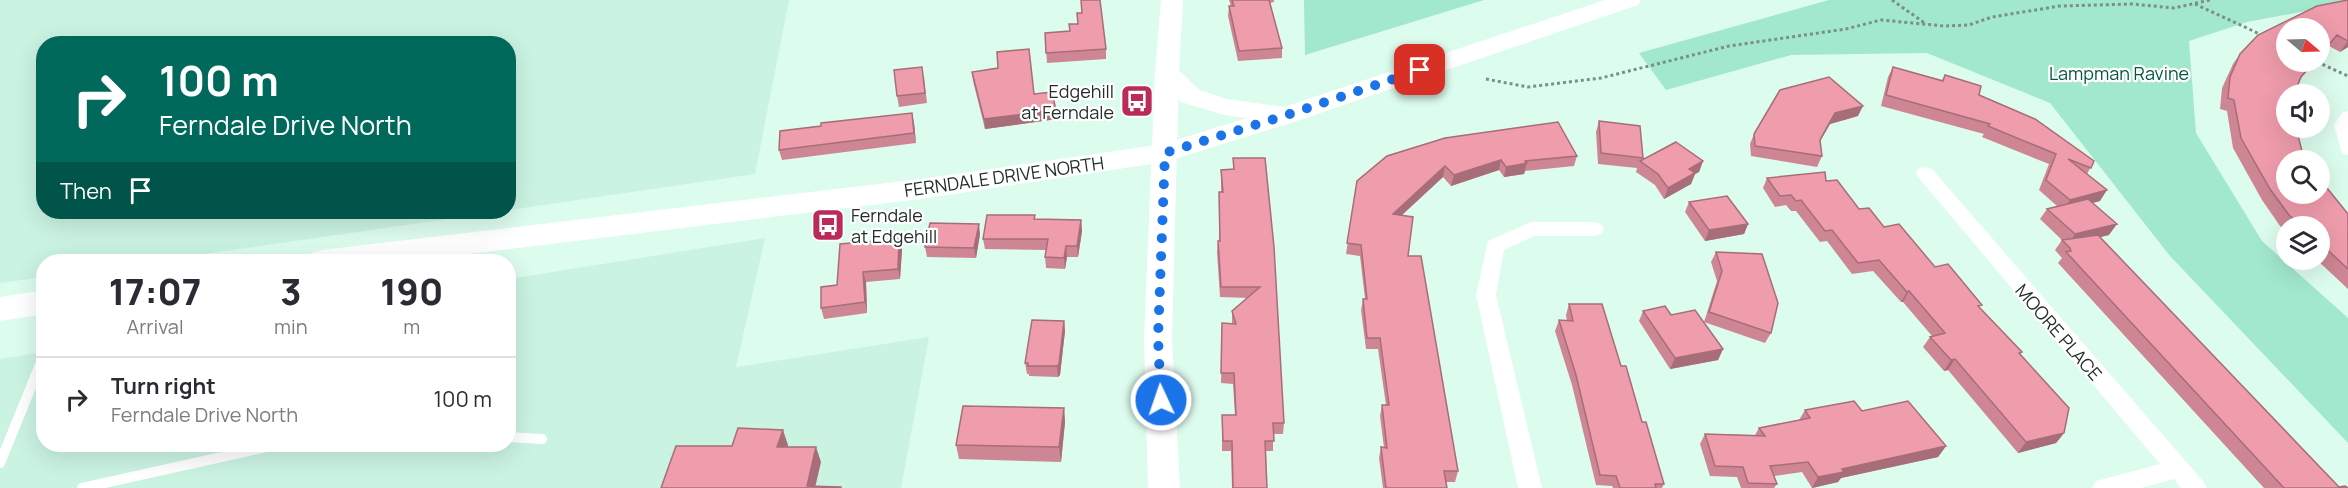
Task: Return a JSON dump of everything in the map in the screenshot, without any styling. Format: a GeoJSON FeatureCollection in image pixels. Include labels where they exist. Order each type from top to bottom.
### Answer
{"type":"FeatureCollection","features":[{"type":"Feature","properties":{"kind":"main road","name":"FERNDALE DRIVE NORTH"},"geometry":{"type":"LineString","coordinates":[[380,254],[921,189],[1165,153],[1287,115],[1629,0]]}},
{"type":"Feature","properties":{"kind":"main road"},"geometry":{"type":"LineString","coordinates":[[1167,73],[1190,96],[1224,106],[1287,115]]}},
{"type":"Feature","properties":{"kind":"main road"},"geometry":{"type":"LineString","coordinates":[[0,309],[36,303]]}},
{"type":"Feature","properties":{"kind":"street"},"geometry":{"type":"LineString","coordinates":[[1164,488],[1158,338],[1167,73],[1172,0]]}},
{"type":"Feature","properties":{"kind":"street"},"geometry":{"type":"LineString","coordinates":[[2348,117],[2343,125],[2348,148]]}},
{"type":"Feature","properties":{"kind":"street","name":"MOORE PLACE"},"geometry":{"type":"LineString","coordinates":[[1925,173],[2195,488]]}},
{"type":"Feature","properties":{"kind":"street"},"geometry":{"type":"LineString","coordinates":[[1530,488],[1486,295],[1495,246],[1531,229],[1594,229]]}},
{"type":"Feature","properties":{"kind":"street"},"geometry":{"type":"LineString","coordinates":[[2104,488],[2177,469]]}},
{"type":"Feature","properties":{"kind":"lane"},"geometry":{"type":"LineString","coordinates":[[0,463],[36,375]]}},
{"type":"Feature","properties":{"kind":"lane"},"geometry":{"type":"LineString","coordinates":[[516,437],[542,439]]}},
{"type":"Feature","properties":{"kind":"lane"},"geometry":{"type":"LineString","coordinates":[[82,488],[244,452]]}},
{"type":"Feature","properties":{"kind":"path"},"geometry":{"type":"LineString","coordinates":[[1892,0],[1926,24]]}},
{"type":"Feature","properties":{"kind":"path"},"geometry":{"type":"LineString","coordinates":[[1486,80],[1528,87],[1601,78],[1729,46],[1846,29],[1881,20],[1969,25],[1992,17],[2060,6],[2132,4],[2174,8],[2210,0]]}},
{"type":"Feature","properties":{"kind":"path"},"geometry":{"type":"LineString","coordinates":[[2194,3],[2266,37]]}},
{"type":"Feature","properties":{"kind":"path"},"geometry":{"type":"LineString","coordinates":[[2330,68],[2348,76]]}},
{"type":"Feature","properties":{"kind":"shaded area"},"geometry":{"type":"Polygon","coordinates":[[[0,0],[789,0],[755,174],[516,209],[516,36],[36,36],[36,219],[448,219],[203,254],[36,254],[36,278],[0,283],[0,0]]]}},
{"type":"Feature","properties":{"kind":"shaded area"},"geometry":{"type":"Polygon","coordinates":[[[765,238],[736,367],[929,337],[901,488],[0,488],[0,359],[36,353],[36,452],[516,452],[516,278],[765,238]]]}},
{"type":"Feature","properties":{"kind":"green space"},"geometry":{"type":"Polygon","coordinates":[[[1304,0],[1484,0],[1305,55],[1304,0]]]}},
{"type":"Feature","properties":{"kind":"green space","name":"Lampman Ravine"},"geometry":{"type":"Polygon","coordinates":[[[1829,0],[2348,0],[2348,3],[2247,22],[2189,41],[2196,133],[2262,241],[2276,254],[2276,270],[2294,270],[2348,318],[2348,443],[2170,256],[2050,103],[1927,53],[1791,55],[1666,90],[1639,53],[1829,0]]]}},
{"type":"Feature","properties":{"kind":"building"},"geometry":{"type":"Polygon","coordinates":[[[1081,0],[1100,0],[1106,49],[1046,53],[1045,33],[1070,31],[1069,24],[1078,24],[1077,13],[1082,13],[1081,0]]]}},
{"type":"Feature","properties":{"kind":"building"},"geometry":{"type":"Polygon","coordinates":[[[1232,0],[1269,0],[1282,48],[1239,51],[1229,6],[1234,6],[1232,0]]]}},
{"type":"Feature","properties":{"kind":"building"},"geometry":{"type":"Polygon","coordinates":[[[2348,0],[2348,41],[2337,35],[2330,43],[2330,18],[2293,18],[2317,6],[2348,0]]]}},
{"type":"Feature","properties":{"kind":"building"},"geometry":{"type":"Polygon","coordinates":[[[2276,26],[2276,72],[2305,72],[2298,84],[2276,84],[2276,138],[2299,138],[2302,150],[2276,150],[2276,197],[2241,138],[2234,100],[2228,98],[2230,77],[2240,54],[2258,35],[2276,26]]]}},
{"type":"Feature","properties":{"kind":"building"},"geometry":{"type":"Polygon","coordinates":[[[1029,49],[1034,94],[1052,92],[1056,110],[984,119],[972,72],[998,68],[997,52],[1029,49]]]}},
{"type":"Feature","properties":{"kind":"building"},"geometry":{"type":"Polygon","coordinates":[[[922,67],[925,93],[897,96],[894,70],[922,67]]]}},
{"type":"Feature","properties":{"kind":"building"},"geometry":{"type":"Polygon","coordinates":[[[1893,67],[1943,81],[1945,75],[1981,86],[1979,95],[2035,119],[2094,161],[2091,168],[2068,159],[2107,190],[2070,200],[2046,180],[2056,154],[1988,126],[1990,124],[1886,95],[1893,67]]]}},
{"type":"Feature","properties":{"kind":"building"},"geometry":{"type":"Polygon","coordinates":[[[1829,77],[1863,106],[1835,113],[1820,140],[1822,156],[1755,146],[1754,134],[1780,90],[1829,77]]]}},
{"type":"Feature","properties":{"kind":"building"},"geometry":{"type":"Polygon","coordinates":[[[912,113],[914,133],[779,150],[780,131],[821,126],[821,123],[912,113]]]}},
{"type":"Feature","properties":{"kind":"building"},"geometry":{"type":"Polygon","coordinates":[[[1599,121],[1640,126],[1643,158],[1601,153],[1599,121]]]}},
{"type":"Feature","properties":{"kind":"building"},"geometry":{"type":"Polygon","coordinates":[[[1558,122],[1577,156],[1525,161],[1527,163],[1506,167],[1501,160],[1454,175],[1445,166],[1393,214],[1413,217],[1408,256],[1421,256],[1458,471],[1444,471],[1447,488],[1386,488],[1381,447],[1387,448],[1382,405],[1389,405],[1380,338],[1367,338],[1363,299],[1367,299],[1361,245],[1347,243],[1357,181],[1387,156],[1445,138],[1558,122]]]}},
{"type":"Feature","properties":{"kind":"building"},"geometry":{"type":"Polygon","coordinates":[[[1676,142],[1703,161],[1689,169],[1695,173],[1668,188],[1658,174],[1640,161],[1676,142]]]}},
{"type":"Feature","properties":{"kind":"building"},"geometry":{"type":"Polygon","coordinates":[[[1233,158],[1265,158],[1274,247],[1284,423],[1273,423],[1274,441],[1265,441],[1267,488],[1233,488],[1232,441],[1223,441],[1222,415],[1236,415],[1234,373],[1221,373],[1222,323],[1236,324],[1232,311],[1260,287],[1221,287],[1218,241],[1220,241],[1219,192],[1223,192],[1221,170],[1234,169],[1233,158]]]}},
{"type":"Feature","properties":{"kind":"building"},"geometry":{"type":"Polygon","coordinates":[[[1825,172],[1826,181],[1837,180],[1859,209],[1869,208],[1884,227],[1899,224],[1935,267],[1948,264],[1982,305],[1978,306],[2022,352],[2019,353],[2069,408],[2064,433],[2026,442],[1955,359],[1951,360],[1930,337],[1945,333],[1879,260],[1858,263],[1832,230],[1825,231],[1801,200],[1796,201],[1791,195],[1780,196],[1767,178],[1825,172]]]}},
{"type":"Feature","properties":{"kind":"building"},"geometry":{"type":"Polygon","coordinates":[[[2330,192],[2348,214],[2348,269],[2330,252],[2330,216],[2289,215],[2281,204],[2330,204],[2330,192]]]}},
{"type":"Feature","properties":{"kind":"building"},"geometry":{"type":"Polygon","coordinates":[[[1727,196],[1748,224],[1709,230],[1689,202],[1727,196]]]}},
{"type":"Feature","properties":{"kind":"building"},"geometry":{"type":"Polygon","coordinates":[[[2088,199],[2117,224],[2075,234],[2047,209],[2088,199]]]}},
{"type":"Feature","properties":{"kind":"building"},"geometry":{"type":"Polygon","coordinates":[[[987,215],[1035,215],[1034,219],[1081,220],[1077,246],[1066,246],[1064,258],[1045,257],[1048,239],[983,239],[987,215]]]}},
{"type":"Feature","properties":{"kind":"building"},"geometry":{"type":"Polygon","coordinates":[[[930,223],[979,224],[974,248],[925,247],[930,223]]]}},
{"type":"Feature","properties":{"kind":"building"},"geometry":{"type":"Polygon","coordinates":[[[2098,235],[2339,487],[2348,488],[2284,488],[2066,252],[2071,251],[2062,240],[2098,235]]]}},
{"type":"Feature","properties":{"kind":"building"},"geometry":{"type":"Polygon","coordinates":[[[899,239],[898,269],[863,272],[865,302],[821,308],[821,287],[837,285],[840,244],[899,239]]]}},
{"type":"Feature","properties":{"kind":"building"},"geometry":{"type":"Polygon","coordinates":[[[1716,252],[1762,254],[1778,303],[1771,333],[1709,312],[1722,271],[1716,252]]]}},
{"type":"Feature","properties":{"kind":"building"},"geometry":{"type":"Polygon","coordinates":[[[1569,304],[1602,304],[1621,366],[1626,366],[1642,422],[1646,422],[1664,484],[1655,484],[1656,488],[1620,488],[1616,476],[1600,475],[1576,375],[1559,320],[1573,321],[1569,304]]]}},
{"type":"Feature","properties":{"kind":"building"},"geometry":{"type":"Polygon","coordinates":[[[1665,306],[1671,315],[1695,310],[1723,349],[1675,358],[1643,311],[1665,306]]]}},
{"type":"Feature","properties":{"kind":"building"},"geometry":{"type":"Polygon","coordinates":[[[1032,320],[1064,321],[1057,366],[1028,366],[1028,363],[1025,363],[1032,320]]]}},
{"type":"Feature","properties":{"kind":"building"},"geometry":{"type":"Polygon","coordinates":[[[1854,401],[1862,411],[1908,401],[1946,446],[1842,469],[1844,472],[1818,477],[1808,462],[1770,466],[1777,484],[1748,483],[1743,467],[1715,466],[1705,434],[1765,436],[1759,428],[1810,418],[1805,410],[1854,401]]]}},
{"type":"Feature","properties":{"kind":"building"},"geometry":{"type":"Polygon","coordinates":[[[963,406],[1064,408],[1059,447],[956,445],[963,406]]]}},
{"type":"Feature","properties":{"kind":"building"},"geometry":{"type":"Polygon","coordinates":[[[738,428],[783,430],[777,447],[816,447],[807,486],[841,488],[661,488],[676,446],[732,446],[738,428]]]}},
{"type":"Feature","properties":{"kind":"place","name":"Edgehill at Ferndale"},"geometry":{"type":"Point","coordinates":[1137,101]}},
{"type":"Feature","properties":{"kind":"place","name":"Ferndale at Edgehill"},"geometry":{"type":"Point","coordinates":[828,225]}},
{"type":"Feature","properties":{"kind":"route"},"geometry":{"type":"LineString","coordinates":[[1161,400],[1158,338],[1165,153],[1420,70]]}}]}
